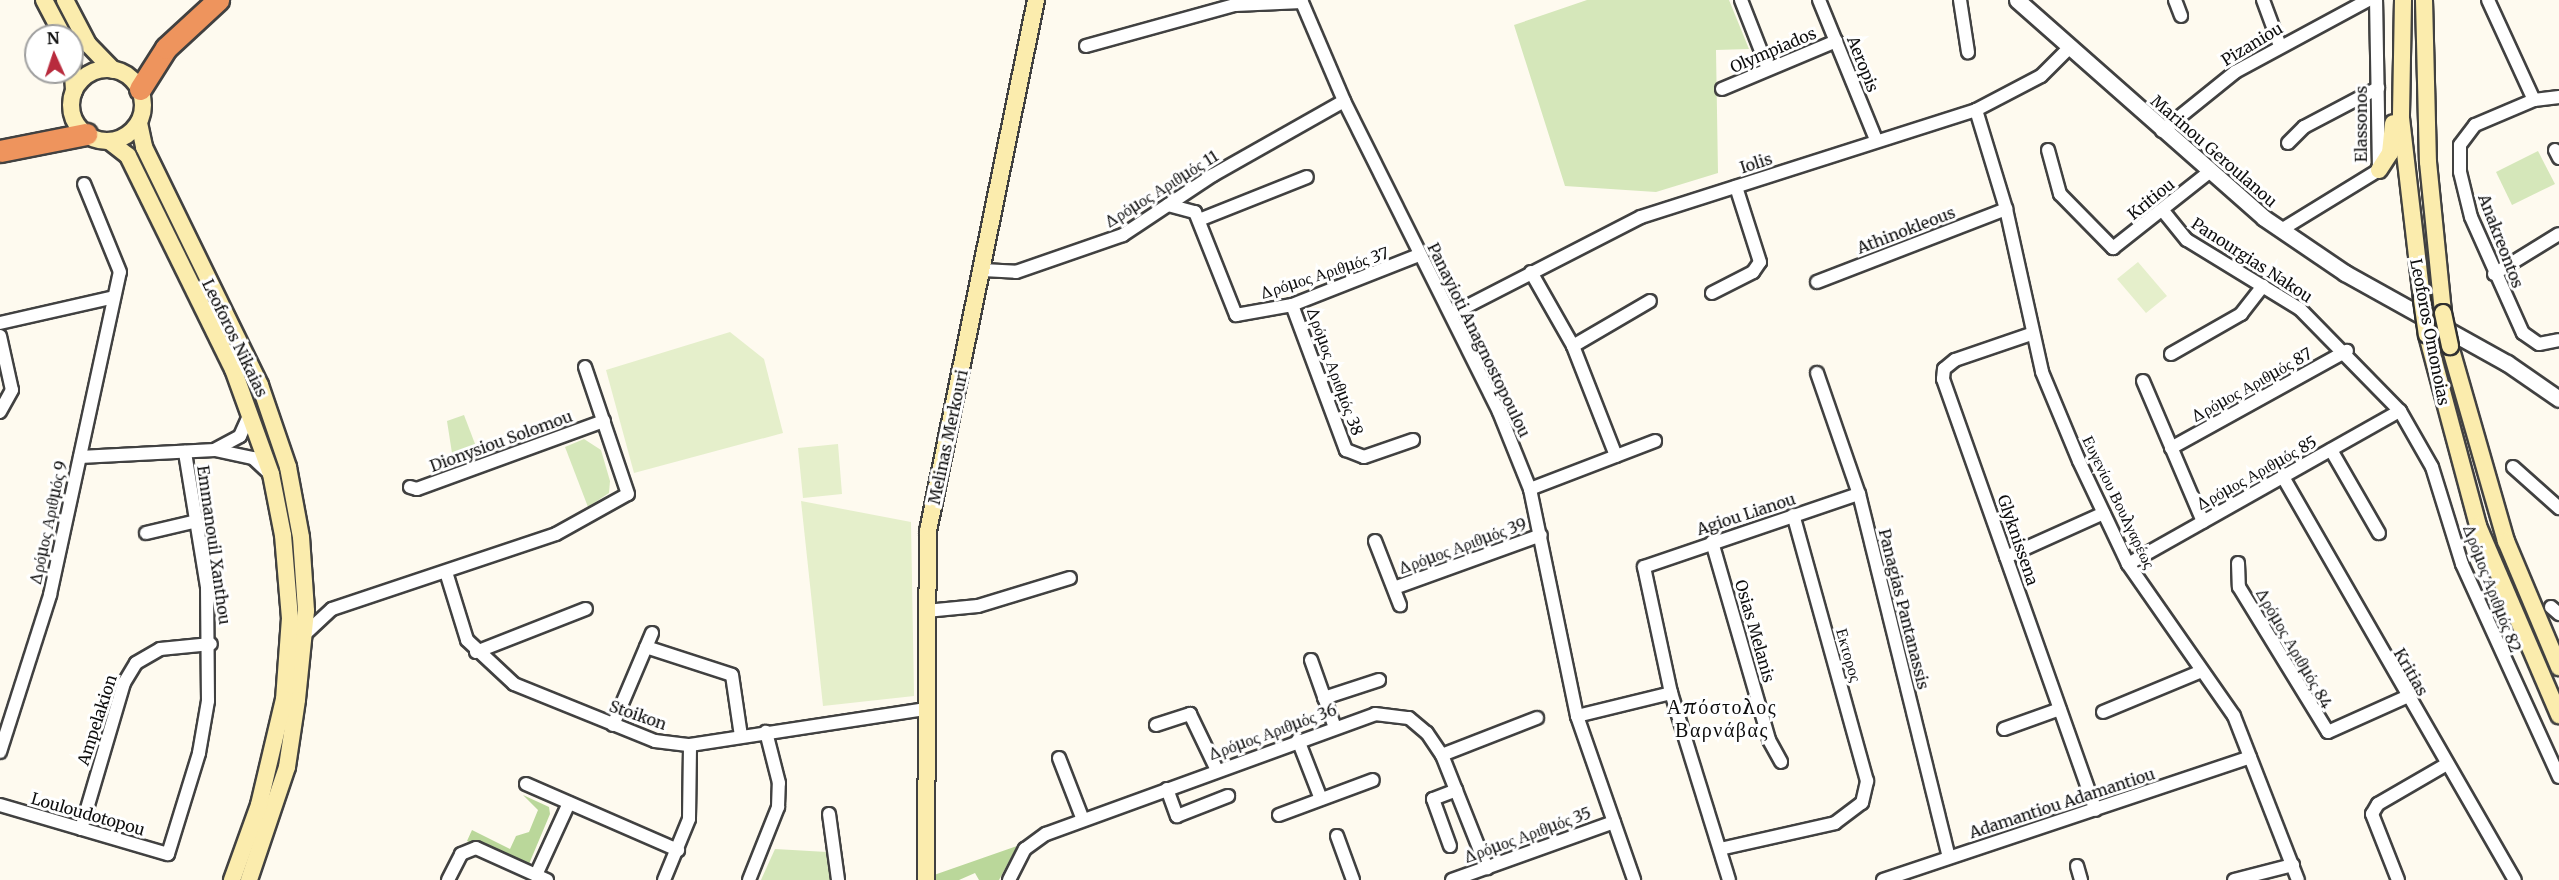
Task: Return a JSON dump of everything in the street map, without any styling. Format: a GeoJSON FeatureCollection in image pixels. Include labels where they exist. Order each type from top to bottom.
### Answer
{"type":"FeatureCollection","features":[{"type":"Feature","properties":{"kind":"highway"},"geometry":{"type":"LineString","coordinates":[[140,89],[166,48],[218,0]]}},
{"type":"Feature","properties":{"kind":"highway"},"geometry":{"type":"LineString","coordinates":[[0,151],[86,134]]}},
{"type":"Feature","properties":{"kind":"main road"},"geometry":{"type":"LineString","coordinates":[[44,0],[57,24]]}},
{"type":"Feature","properties":{"kind":"main road"},"geometry":{"type":"LineString","coordinates":[[65,0],[88,44],[113,70],[140,89],[139,123],[121,139],[109,141],[86,134],[72,114],[74,84]]}},
{"type":"Feature","properties":{"kind":"main road","name":"Melinas Merkouri"},"geometry":{"type":"LineString","coordinates":[[926,880],[928,531],[984,270],[1036,0]]}},
{"type":"Feature","properties":{"kind":"main road","name":"Leoforos Omonoias"},"geometry":{"type":"LineString","coordinates":[[2403,0],[2400,70],[2404,165],[2427,335],[2478,526],[2559,715]]}},
{"type":"Feature","properties":{"kind":"main road","name":"Leoforos Omonoias"},"geometry":{"type":"LineString","coordinates":[[2424,0],[2428,162],[2444,313],[2450,346],[2506,541],[2559,667]]}},
{"type":"Feature","properties":{"kind":"main road"},"geometry":{"type":"LineString","coordinates":[[74,91],[91,73],[113,70]]}},
{"type":"Feature","properties":{"kind":"main road"},"geometry":{"type":"LineString","coordinates":[[2379,170],[2392,142],[2400,70]]}},
{"type":"Feature","properties":{"kind":"main road","name":"Leoforos Nikaias"},"geometry":{"type":"LineString","coordinates":[[139,123],[144,147],[251,363],[275,426],[301,537],[305,598],[304,635],[287,766],[249,880]]}},
{"type":"Feature","properties":{"kind":"main road","name":"Leoforos Nikaias"},"geometry":{"type":"LineString","coordinates":[[109,141],[128,156],[233,369],[271,474],[283,535],[290,618],[284,699],[259,805],[232,880]]}},
{"type":"Feature","properties":{"kind":"street"},"geometry":{"type":"LineString","coordinates":[[1741,0],[1768,69]]}},
{"type":"Feature","properties":{"kind":"street","name":"Aeropis"},"geometry":{"type":"LineString","coordinates":[[1819,0],[1876,140]]}},
{"type":"Feature","properties":{"kind":"street"},"geometry":{"type":"LineString","coordinates":[[1960,0],[1968,52]]}},
{"type":"Feature","properties":{"kind":"street","name":"Marinou Geroulanou"},"geometry":{"type":"LineString","coordinates":[[2017,0],[2208,173],[2281,230],[2559,399]]}},
{"type":"Feature","properties":{"kind":"street"},"geometry":{"type":"LineString","coordinates":[[2175,0],[2181,16]]}},
{"type":"Feature","properties":{"kind":"street"},"geometry":{"type":"LineString","coordinates":[[2262,0],[2280,46]]}},
{"type":"Feature","properties":{"kind":"street","name":"Pizaniou"},"geometry":{"type":"LineString","coordinates":[[2162,131],[2201,96],[2280,46],[2368,0]]}},
{"type":"Feature","properties":{"kind":"street","name":"Elassonos"},"geometry":{"type":"LineString","coordinates":[[2281,230],[2379,170],[2376,0]]}},
{"type":"Feature","properties":{"kind":"street"},"geometry":{"type":"LineString","coordinates":[[2488,0],[2534,100]]}},
{"type":"Feature","properties":{"kind":"street","name":"Panayioti Anagnostopoulou"},"geometry":{"type":"LineString","coordinates":[[1086,46],[1235,5],[1301,1],[1344,101],[1419,255],[1452,314],[1530,489],[1577,716],[1634,880]]}},
{"type":"Feature","properties":{"kind":"street","name":"Olympiados"},"geometry":{"type":"LineString","coordinates":[[1722,89],[1836,41]]}},
{"type":"Feature","properties":{"kind":"street","name":"Iolis"},"geometry":{"type":"LineString","coordinates":[[1452,314],[1641,217],[1876,140],[1976,110],[2042,76],[2069,48]]}},
{"type":"Feature","properties":{"kind":"street"},"geometry":{"type":"LineString","coordinates":[[2288,143],[2304,127],[2378,88]]}},
{"type":"Feature","properties":{"kind":"street","name":"Anakreontos"},"geometry":{"type":"LineString","coordinates":[[2559,97],[2534,100],[2475,125],[2460,145],[2470,217],[2494,274],[2523,333],[2539,344],[2559,340]]}},
{"type":"Feature","properties":{"kind":"street","name":"Δρόμος Αριθμός 11"},"geometry":{"type":"LineString","coordinates":[[984,270],[1016,272],[1092,249],[1344,101]]}},
{"type":"Feature","properties":{"kind":"street","name":"Ευγενίου Βουλγαρέως"},"geometry":{"type":"LineString","coordinates":[[1976,110],[2006,209],[2031,334],[2042,372],[2128,564],[2234,716],[2298,880]]}},
{"type":"Feature","properties":{"kind":"street","name":"Kritiou"},"geometry":{"type":"LineString","coordinates":[[2048,150],[2060,194],[2113,248],[2164,212],[2208,173]]}},
{"type":"Feature","properties":{"kind":"street"},"geometry":{"type":"LineString","coordinates":[[1168,205],[1191,209],[1199,220],[1307,177]]}},
{"type":"Feature","properties":{"kind":"street","name":"Δρόμος Αριθμός 9"},"geometry":{"type":"LineString","coordinates":[[0,752],[50,595],[114,297],[118,260],[84,184]]}},
{"type":"Feature","properties":{"kind":"street"},"geometry":{"type":"LineString","coordinates":[[1712,292],[1753,272],[1760,262],[1736,187]]}},
{"type":"Feature","properties":{"kind":"street","name":"Athinokleous"},"geometry":{"type":"LineString","coordinates":[[1817,282],[2006,209]]}},
{"type":"Feature","properties":{"kind":"street","name":"Panourgias Nakou"},"geometry":{"type":"LineString","coordinates":[[2164,212],[2187,240],[2300,309],[2347,351],[2400,411]]}},
{"type":"Feature","properties":{"kind":"street","name":"Δρόμος Αριθμός 37"},"geometry":{"type":"LineString","coordinates":[[1199,220],[1236,315],[1292,304],[1419,255]]}},
{"type":"Feature","properties":{"kind":"street"},"geometry":{"type":"LineString","coordinates":[[2494,274],[2559,234]]}},
{"type":"Feature","properties":{"kind":"street"},"geometry":{"type":"LineString","coordinates":[[1532,272],[1573,346],[1616,456]]}},
{"type":"Feature","properties":{"kind":"street"},"geometry":{"type":"LineString","coordinates":[[2171,354],[2241,314],[2263,286]]}},
{"type":"Feature","properties":{"kind":"street"},"geometry":{"type":"LineString","coordinates":[[0,323],[114,297]]}},
{"type":"Feature","properties":{"kind":"street"},"geometry":{"type":"LineString","coordinates":[[1573,346],[1650,301]]}},
{"type":"Feature","properties":{"kind":"street","name":"Δρόμος Αριθμός 38"},"geometry":{"type":"LineString","coordinates":[[1292,304],[1346,450],[1364,457],[1413,440]]}},
{"type":"Feature","properties":{"kind":"street","name":"Glyknissena"},"geometry":{"type":"LineString","coordinates":[[2031,334],[1954,360],[1944,369],[2006,556],[2096,810]]}},
{"type":"Feature","properties":{"kind":"street"},"geometry":{"type":"LineString","coordinates":[[0,336],[12,390],[0,412]]}},
{"type":"Feature","properties":{"kind":"street","name":"Δρόμος Αριθμός 87"},"geometry":{"type":"LineString","coordinates":[[2170,448],[2347,351]]}},
{"type":"Feature","properties":{"kind":"street"},"geometry":{"type":"LineString","coordinates":[[304,635],[332,609],[556,534],[628,494],[585,367]]}},
{"type":"Feature","properties":{"kind":"street","name":"Panagias Pantanassis"},"geometry":{"type":"LineString","coordinates":[[1817,373],[1858,494],[1949,857]]}},
{"type":"Feature","properties":{"kind":"street"},"geometry":{"type":"LineString","coordinates":[[2143,381],[2203,522]]}},
{"type":"Feature","properties":{"kind":"street","name":"Δρόμος Αριθμός 85"},"geometry":{"type":"LineString","coordinates":[[2128,564],[2400,411]]}},
{"type":"Feature","properties":{"kind":"street","name":"Δρόμος Αριθμός 82"},"geometry":{"type":"LineString","coordinates":[[2400,411],[2432,467],[2462,564],[2559,777]]}},
{"type":"Feature","properties":{"kind":"street"},"geometry":{"type":"LineString","coordinates":[[215,450],[240,436],[250,414]]}},
{"type":"Feature","properties":{"kind":"street","name":"Dionysiou Solomou"},"geometry":{"type":"LineString","coordinates":[[410,486],[417,489],[604,421]]}},
{"type":"Feature","properties":{"kind":"street"},"geometry":{"type":"LineString","coordinates":[[1530,489],[1655,441]]}},
{"type":"Feature","properties":{"kind":"street"},"geometry":{"type":"LineString","coordinates":[[80,457],[215,450],[253,458],[271,474]]}},
{"type":"Feature","properties":{"kind":"street"},"geometry":{"type":"LineString","coordinates":[[2331,450],[2379,533]]}},
{"type":"Feature","properties":{"kind":"street","name":"Emmanouil Xanthou"},"geometry":{"type":"LineString","coordinates":[[168,854],[199,753],[211,644],[185,452]]}},
{"type":"Feature","properties":{"kind":"street"},"geometry":{"type":"LineString","coordinates":[[2513,467],[2559,508]]}},
{"type":"Feature","properties":{"kind":"street","name":"Kritias"},"geometry":{"type":"LineString","coordinates":[[2283,477],[2406,697],[2515,880]]}},
{"type":"Feature","properties":{"kind":"street","name":"Agiou Lianou"},"geometry":{"type":"LineString","coordinates":[[1671,693],[1644,567],[1858,494]]}},
{"type":"Feature","properties":{"kind":"street"},"geometry":{"type":"LineString","coordinates":[[2006,556],[2104,513]]}},
{"type":"Feature","properties":{"kind":"street","name":"Εκτορος"},"geometry":{"type":"LineString","coordinates":[[1720,849],[1835,823],[1862,803],[1867,781],[1793,515]]}},
{"type":"Feature","properties":{"kind":"street"},"geometry":{"type":"LineString","coordinates":[[146,533],[193,522]]}},
{"type":"Feature","properties":{"kind":"street","name":"Δρόμος Αριθμός 39"},"geometry":{"type":"LineString","coordinates":[[1394,588],[1541,535]]}},
{"type":"Feature","properties":{"kind":"street","name":"Δρόμος Αριθμός 39"},"geometry":{"type":"LineString","coordinates":[[1374,541],[1400,605]]}},
{"type":"Feature","properties":{"kind":"street","name":"Osias Melanis"},"geometry":{"type":"LineString","coordinates":[[1712,542],[1769,740],[1781,762]]}},
{"type":"Feature","properties":{"kind":"street","name":"Δρόμος Αριθμός 84"},"geometry":{"type":"LineString","coordinates":[[2238,563],[2239,586],[2328,732],[2406,697]]}},
{"type":"Feature","properties":{"kind":"street","name":"Stoikon"},"geometry":{"type":"LineString","coordinates":[[446,572],[467,640],[476,652],[514,684],[655,741],[690,745],[926,709]]}},
{"type":"Feature","properties":{"kind":"street"},"geometry":{"type":"LineString","coordinates":[[926,611],[978,606],[1070,578]]}},
{"type":"Feature","properties":{"kind":"street"},"geometry":{"type":"LineString","coordinates":[[305,598],[332,609]]}},
{"type":"Feature","properties":{"kind":"street"},"geometry":{"type":"LineString","coordinates":[[476,652],[586,609]]}},
{"type":"Feature","properties":{"kind":"street"},"geometry":{"type":"LineString","coordinates":[[613,725],[652,633]]}},
{"type":"Feature","properties":{"kind":"street","name":"Ampelakion"},"geometry":{"type":"LineString","coordinates":[[81,829],[123,683],[136,663],[160,649],[211,644]]}},
{"type":"Feature","properties":{"kind":"street"},"geometry":{"type":"LineString","coordinates":[[646,647],[732,675],[741,736]]}},
{"type":"Feature","properties":{"kind":"street"},"geometry":{"type":"LineString","coordinates":[[1311,660],[1334,725]]}},
{"type":"Feature","properties":{"kind":"street"},"geometry":{"type":"LineString","coordinates":[[2103,712],[2202,671]]}},
{"type":"Feature","properties":{"kind":"street"},"geometry":{"type":"LineString","coordinates":[[1324,698],[1378,680]]}},
{"type":"Feature","properties":{"kind":"street"},"geometry":{"type":"LineString","coordinates":[[1577,716],[1671,693],[1729,880]]}},
{"type":"Feature","properties":{"kind":"street"},"geometry":{"type":"LineString","coordinates":[[2004,729],[2060,709]]}},
{"type":"Feature","properties":{"kind":"street"},"geometry":{"type":"LineString","coordinates":[[1156,724],[1190,714],[1217,770]]}},
{"type":"Feature","properties":{"kind":"street","name":"Δρόμος Αριθμός 36"},"geometry":{"type":"LineString","coordinates":[[1009,880],[1025,849],[1083,820],[1334,725],[1375,714],[1409,718],[1442,756],[1487,868]]}},
{"type":"Feature","properties":{"kind":"street"},"geometry":{"type":"LineString","coordinates":[[1442,756],[1537,718]]}},
{"type":"Feature","properties":{"kind":"street"},"geometry":{"type":"LineString","coordinates":[[749,880],[778,807],[779,783],[766,732]]}},
{"type":"Feature","properties":{"kind":"street"},"geometry":{"type":"LineString","coordinates":[[1298,740],[1321,799]]}},
{"type":"Feature","properties":{"kind":"street"},"geometry":{"type":"LineString","coordinates":[[664,880],[678,850],[693,791],[690,745]]}},
{"type":"Feature","properties":{"kind":"street","name":"Adamantiou Adamantiou"},"geometry":{"type":"LineString","coordinates":[[1883,880],[2250,757]]}},
{"type":"Feature","properties":{"kind":"street"},"geometry":{"type":"LineString","coordinates":[[1059,758],[1083,820]]}},
{"type":"Feature","properties":{"kind":"street"},"geometry":{"type":"LineString","coordinates":[[2398,880],[2372,814],[2378,804],[2447,764]]}},
{"type":"Feature","properties":{"kind":"street"},"geometry":{"type":"LineString","coordinates":[[1279,814],[1373,780]]}},
{"type":"Feature","properties":{"kind":"street"},"geometry":{"type":"LineString","coordinates":[[526,784],[678,850]]}},
{"type":"Feature","properties":{"kind":"street"},"geometry":{"type":"LineString","coordinates":[[1167,789],[1178,816],[1228,796]]}},
{"type":"Feature","properties":{"kind":"street"},"geometry":{"type":"LineString","coordinates":[[1450,846],[1433,799],[1456,790]]}},
{"type":"Feature","properties":{"kind":"street"},"geometry":{"type":"LineString","coordinates":[[448,880],[466,848],[541,877],[569,803]]}},
{"type":"Feature","properties":{"kind":"street","name":"Louloudotopou"},"geometry":{"type":"LineString","coordinates":[[0,806],[168,854]]}},
{"type":"Feature","properties":{"kind":"street"},"geometry":{"type":"LineString","coordinates":[[828,814],[838,880]]}},
{"type":"Feature","properties":{"kind":"street","name":"Δρόμος Αριθμός 35"},"geometry":{"type":"LineString","coordinates":[[1452,880],[1614,822]]}},
{"type":"Feature","properties":{"kind":"street"},"geometry":{"type":"LineString","coordinates":[[1337,836],[1353,880]]}},
{"type":"Feature","properties":{"kind":"street"},"geometry":{"type":"LineString","coordinates":[[2234,880],[2293,865]]}},
{"type":"Feature","properties":{"kind":"street"},"geometry":{"type":"LineString","coordinates":[[2077,866],[2081,880]]}},
{"type":"Feature","properties":{"kind":"green space"},"geometry":{"type":"Polygon","coordinates":[[[1587,0],[1729,0],[1749,49],[1716,50],[1718,173],[1656,192],[1565,186],[1514,25],[1587,0]]]}},
{"type":"Feature","properties":{"kind":"green space"},"geometry":{"type":"Polygon","coordinates":[[[2538,151],[2555,184],[2512,205],[2496,172],[2538,151]]]}},
{"type":"Feature","properties":{"kind":"green space"},"geometry":{"type":"Polygon","coordinates":[[[2138,262],[2167,296],[2146,313],[2117,279],[2138,262]]]}},
{"type":"Feature","properties":{"kind":"green space"},"geometry":{"type":"Polygon","coordinates":[[[730,332],[764,359],[783,433],[634,473],[606,370],[730,332]]]}},
{"type":"Feature","properties":{"kind":"green space"},"geometry":{"type":"Polygon","coordinates":[[[464,415],[480,457],[454,466],[447,421],[464,415]]]}},
{"type":"Feature","properties":{"kind":"green space"},"geometry":{"type":"Polygon","coordinates":[[[584,439],[601,450],[610,481],[609,493],[588,507],[565,447],[584,439]]]}},
{"type":"Feature","properties":{"kind":"green space"},"geometry":{"type":"Polygon","coordinates":[[[838,444],[842,494],[803,498],[798,448],[838,444]]]}},
{"type":"Feature","properties":{"kind":"green space"},"geometry":{"type":"Polygon","coordinates":[[[801,501],[911,522],[914,696],[823,706],[801,501]]]}},
{"type":"Feature","properties":{"kind":"green space"},"geometry":{"type":"Polygon","coordinates":[[[523,795],[549,807],[550,814],[529,864],[523,866],[467,841],[472,830],[510,849],[516,836],[529,832],[538,810],[523,795]]]}},
{"type":"Feature","properties":{"kind":"green space"},"geometry":{"type":"Polygon","coordinates":[[[1017,846],[999,880],[979,880],[975,873],[959,880],[935,880],[934,875],[1017,846]]]}},
{"type":"Feature","properties":{"kind":"green space"},"geometry":{"type":"Polygon","coordinates":[[[775,849],[827,852],[831,880],[761,880],[775,849]]]}},
{"type":"Feature","properties":{"kind":"district","name":"Απόστολος Βαρνάβας"},"geometry":{"type":"Point","coordinates":[1722,718]}}]}
